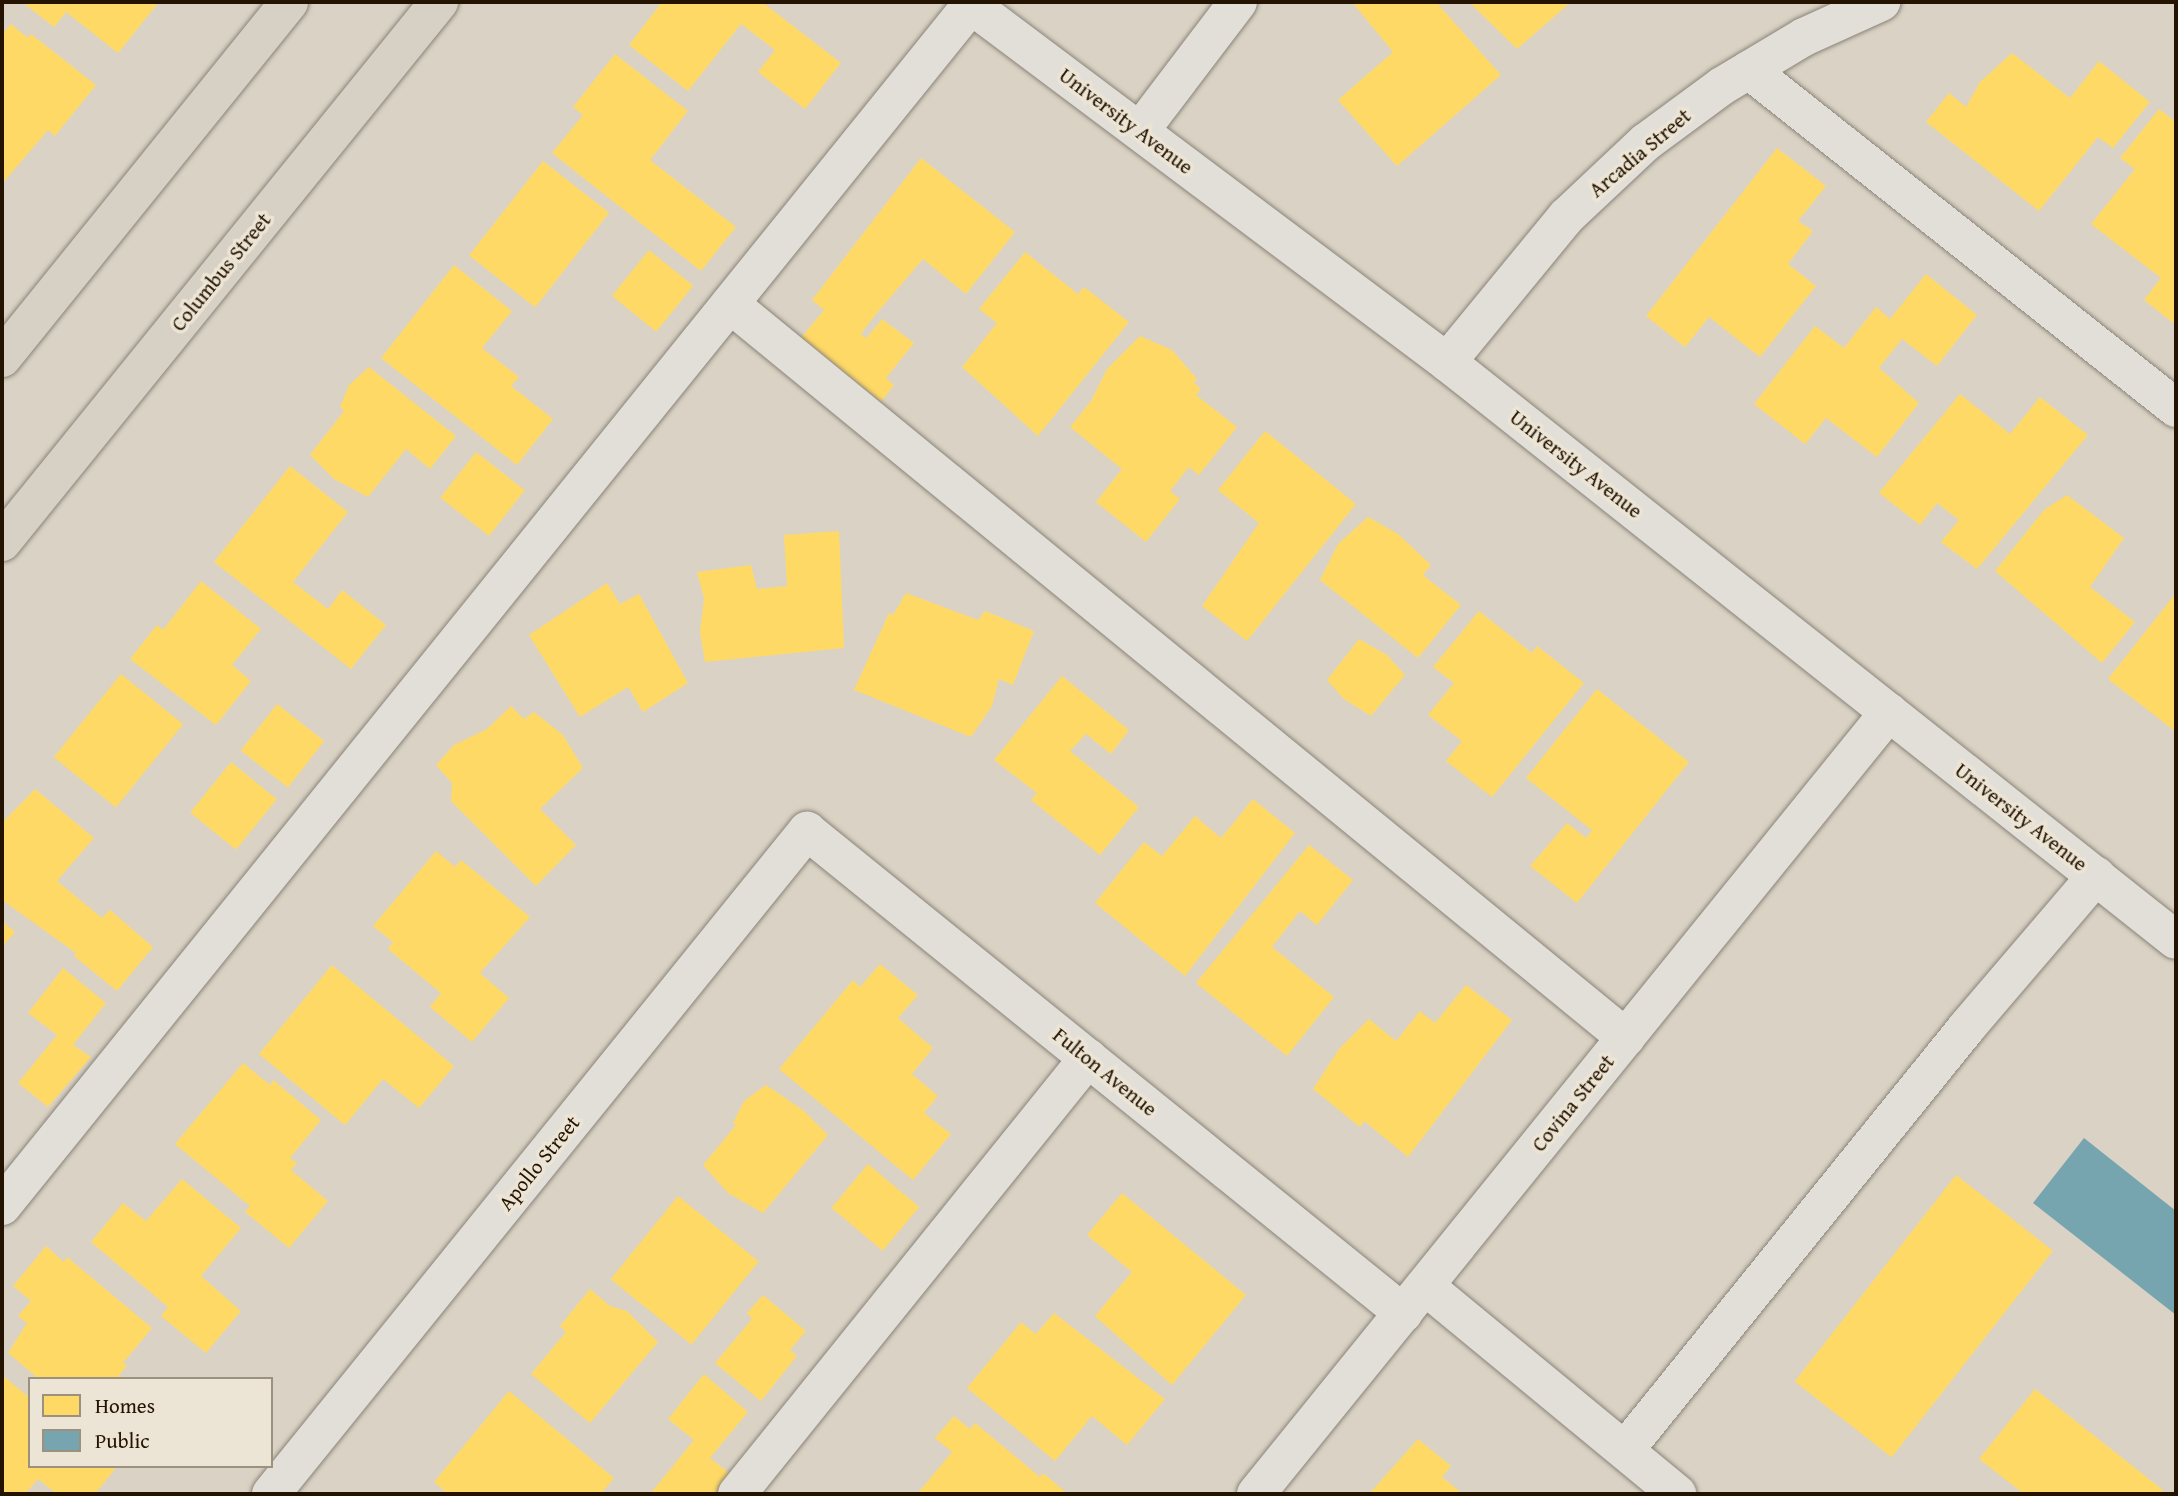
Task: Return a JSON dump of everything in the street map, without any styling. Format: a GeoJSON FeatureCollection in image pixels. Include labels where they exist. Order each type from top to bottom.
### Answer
{"type":"FeatureCollection","features":[{"type":"Feature","properties":{"kind":"main road"},"geometry":{"type":"LineString","coordinates":[[2,358],[289,2]]}},
{"type":"Feature","properties":{"kind":"main road","name":"Columbus Street"},"geometry":{"type":"LineString","coordinates":[[2,542],[439,2]]}},
{"type":"Feature","properties":{"kind":"street"},"geometry":{"type":"LineString","coordinates":[[1140,131],[1238,2]]}},
{"type":"Feature","properties":{"kind":"street","name":"Arcadia Street"},"geometry":{"type":"LineString","coordinates":[[1447,362],[1566,217],[1646,142],[1749,70],[1804,37],[1881,2]]}},
{"type":"Feature","properties":{"kind":"street"},"geometry":{"type":"LineString","coordinates":[[2,1206],[730,304],[969,3]]}},
{"type":"Feature","properties":{"kind":"street","name":"University Avenue"},"geometry":{"type":"LineString","coordinates":[[969,3],[1447,362],[2176,940]]}},
{"type":"Feature","properties":{"kind":"street"},"geometry":{"type":"LineString","coordinates":[[1749,70],[2176,408]]}},
{"type":"Feature","properties":{"kind":"street"},"geometry":{"type":"LineString","coordinates":[[730,304],[1626,1038]]}},
{"type":"Feature","properties":{"kind":"street","name":"Covina Street"},"geometry":{"type":"LineString","coordinates":[[1256,1494],[1889,712]]}},
{"type":"Feature","properties":{"kind":"street","name":"Fulton Avenue"},"geometry":{"type":"LineString","coordinates":[[807,831],[1088,1058],[1414,1299],[1625,1450],[1677,1494]]}},
{"type":"Feature","properties":{"kind":"street","name":"Apollo Street"},"geometry":{"type":"LineString","coordinates":[[271,1494],[807,831]]}},
{"type":"Feature","properties":{"kind":"street"},"geometry":{"type":"LineString","coordinates":[[1625,1450],[1958,1037],[2095,876]]}},
{"type":"Feature","properties":{"kind":"street"},"geometry":{"type":"LineString","coordinates":[[737,1494],[1088,1058]]}},
{"type":"Feature","properties":{"kind":"building: Homes"},"geometry":{"type":"Polygon","coordinates":[[[22,2],[159,2],[118,53],[66,12],[54,27],[22,2]]]}},
{"type":"Feature","properties":{"kind":"building: Homes"},"geometry":{"type":"Polygon","coordinates":[[[662,2],[762,2],[841,63],[805,109],[758,72],[775,50],[741,24],[688,91],[629,45],[662,2]]]}},
{"type":"Feature","properties":{"kind":"building: Homes"},"geometry":{"type":"Polygon","coordinates":[[[1352,2],[1436,2],[1501,75],[1397,166],[1338,100],[1393,52],[1352,2]]]}},
{"type":"Feature","properties":{"kind":"building: Homes"},"geometry":{"type":"Polygon","coordinates":[[[1469,2],[1571,2],[1517,49],[1469,2]]]}},
{"type":"Feature","properties":{"kind":"building: Homes"},"geometry":{"type":"Polygon","coordinates":[[[11,24],[28,38],[31,34],[96,85],[55,136],[48,130],[2,184],[2,34],[11,24]]]}},
{"type":"Feature","properties":{"kind":"building: Homes"},"geometry":{"type":"Polygon","coordinates":[[[2012,53],[2070,98],[2099,61],[2150,102],[2113,148],[2098,137],[2039,211],[1926,122],[1949,93],[1966,107],[1980,82],[2012,53]]]}},
{"type":"Feature","properties":{"kind":"building: Homes"},"geometry":{"type":"Polygon","coordinates":[[[615,54],[688,111],[650,160],[736,227],[701,271],[552,153],[583,115],[573,107],[615,54]]]}},
{"type":"Feature","properties":{"kind":"building: Homes"},"geometry":{"type":"Polygon","coordinates":[[[2159,109],[2176,122],[2176,325],[2144,300],[2161,278],[2091,224],[2135,169],[2120,158],[2159,109]]]}},
{"type":"Feature","properties":{"kind":"building: Homes"},"geometry":{"type":"Polygon","coordinates":[[[1777,148],[1826,186],[1798,221],[1813,231],[1788,264],[1816,286],[1760,357],[1709,317],[1685,347],[1646,316],[1777,148]]]}},
{"type":"Feature","properties":{"kind":"building: Homes"},"geometry":{"type":"Polygon","coordinates":[[[921,158],[1015,232],[966,294],[923,259],[876,314],[861,334],[866,338],[882,319],[914,343],[886,378],[894,385],[881,402],[801,338],[824,310],[812,300],[921,158]]]}},
{"type":"Feature","properties":{"kind":"building: Homes"},"geometry":{"type":"Polygon","coordinates":[[[543,161],[609,213],[535,307],[469,256],[543,161]]]}},
{"type":"Feature","properties":{"kind":"building: Homes"},"geometry":{"type":"Polygon","coordinates":[[[649,250],[693,286],[656,332],[612,296],[649,250]]]}},
{"type":"Feature","properties":{"kind":"building: Homes"},"geometry":{"type":"Polygon","coordinates":[[[1025,252],[1078,294],[1084,287],[1129,322],[1038,436],[962,367],[997,323],[979,309],[1025,252]]]}},
{"type":"Feature","properties":{"kind":"building: Homes"},"geometry":{"type":"Polygon","coordinates":[[[454,265],[512,311],[482,348],[519,377],[511,386],[553,419],[517,465],[381,358],[454,265]]]}},
{"type":"Feature","properties":{"kind":"building: Homes"},"geometry":{"type":"Polygon","coordinates":[[[1926,274],[1977,315],[1937,366],[1902,339],[1879,368],[1919,403],[1877,457],[1826,418],[1805,444],[1754,404],[1815,326],[1844,348],[1876,307],[1890,319],[1926,274]]]}},
{"type":"Feature","properties":{"kind":"building: Homes"},"geometry":{"type":"Polygon","coordinates":[[[1140,336],[1172,350],[1197,379],[1194,383],[1201,389],[1196,395],[1237,427],[1199,475],[1189,467],[1170,491],[1180,499],[1146,542],[1096,502],[1122,469],[1070,427],[1091,401],[1107,369],[1140,336]]]}},
{"type":"Feature","properties":{"kind":"building: Homes"},"geometry":{"type":"Polygon","coordinates":[[[369,367],[456,436],[430,469],[406,449],[368,497],[334,479],[310,455],[344,411],[340,407],[349,385],[369,367]]]}},
{"type":"Feature","properties":{"kind":"building: Homes"},"geometry":{"type":"Polygon","coordinates":[[[1960,394],[2010,434],[2040,397],[2088,435],[1977,569],[1941,542],[1959,520],[1937,503],[1920,525],[1879,493],[1960,394]]]}},
{"type":"Feature","properties":{"kind":"building: Homes"},"geometry":{"type":"Polygon","coordinates":[[[1265,431],[1356,504],[1247,641],[1202,606],[1259,523],[1218,490],[1265,431]]]}},
{"type":"Feature","properties":{"kind":"building: Homes"},"geometry":{"type":"Polygon","coordinates":[[[476,452],[525,490],[489,536],[440,498],[476,452]]]}},
{"type":"Feature","properties":{"kind":"building: Homes"},"geometry":{"type":"Polygon","coordinates":[[[290,466],[348,512],[293,582],[328,609],[342,590],[386,625],[351,669],[214,562],[290,466]]]}},
{"type":"Feature","properties":{"kind":"building: Homes"},"geometry":{"type":"Polygon","coordinates":[[[2067,495],[2124,538],[2090,587],[2135,622],[2102,663],[1995,571],[2044,510],[2067,495]]]}},
{"type":"Feature","properties":{"kind":"building: Homes"},"geometry":{"type":"Polygon","coordinates":[[[1368,517],[1398,534],[1431,565],[1423,575],[1461,605],[1418,658],[1320,580],[1338,544],[1368,517]]]}},
{"type":"Feature","properties":{"kind":"building: Homes"},"geometry":{"type":"Polygon","coordinates":[[[839,531],[844,648],[705,662],[700,632],[704,598],[697,572],[751,565],[757,589],[787,586],[784,535],[839,531]]]}},
{"type":"Feature","properties":{"kind":"building: Homes"},"geometry":{"type":"Polygon","coordinates":[[[201,581],[261,629],[232,665],[251,681],[216,725],[130,659],[157,625],[163,630],[201,581]]]}},
{"type":"Feature","properties":{"kind":"building: Homes"},"geometry":{"type":"Polygon","coordinates":[[[607,583],[620,604],[639,594],[688,683],[643,712],[628,687],[580,717],[529,635],[607,583]]]}},
{"type":"Feature","properties":{"kind":"building: Homes"},"geometry":{"type":"Polygon","coordinates":[[[906,593],[978,620],[985,611],[1034,631],[1013,685],[999,679],[992,706],[971,737],[854,690],[889,613],[893,615],[906,593]]]}},
{"type":"Feature","properties":{"kind":"building: Homes"},"geometry":{"type":"Polygon","coordinates":[[[2176,593],[2176,732],[2108,679],[2176,593]]]}},
{"type":"Feature","properties":{"kind":"building: Homes"},"geometry":{"type":"Polygon","coordinates":[[[1479,611],[1532,653],[1537,646],[1584,683],[1492,797],[1446,761],[1462,741],[1428,715],[1454,683],[1433,667],[1479,611]]]}},
{"type":"Feature","properties":{"kind":"building: Homes"},"geometry":{"type":"Polygon","coordinates":[[[1359,639],[1387,655],[1405,675],[1371,716],[1344,699],[1327,680],[1359,639]]]}},
{"type":"Feature","properties":{"kind":"building: Homes"},"geometry":{"type":"Polygon","coordinates":[[[121,674],[183,724],[116,808],[54,757],[121,674]]]}},
{"type":"Feature","properties":{"kind":"building: Homes"},"geometry":{"type":"Polygon","coordinates":[[[1062,676],[1129,730],[1111,754],[1086,734],[1070,751],[1139,807],[1100,855],[1031,800],[1037,793],[994,760],[1062,676]]]}},
{"type":"Feature","properties":{"kind":"building: Homes"},"geometry":{"type":"Polygon","coordinates":[[[1597,689],[1689,762],[1577,903],[1530,866],[1567,823],[1586,838],[1592,830],[1526,778],[1597,689]]]}},
{"type":"Feature","properties":{"kind":"building: Homes"},"geometry":{"type":"Polygon","coordinates":[[[277,704],[324,741],[288,787],[241,750],[277,704]]]}},
{"type":"Feature","properties":{"kind":"building: Homes"},"geometry":{"type":"Polygon","coordinates":[[[511,706],[524,719],[534,712],[563,735],[583,768],[540,809],[576,845],[536,886],[451,801],[452,783],[436,765],[454,745],[487,729],[511,706]]]}},
{"type":"Feature","properties":{"kind":"building: Homes"},"geometry":{"type":"Polygon","coordinates":[[[231,762],[277,799],[236,850],[190,813],[231,762]]]}},
{"type":"Feature","properties":{"kind":"building: Homes"},"geometry":{"type":"Polygon","coordinates":[[[35,789],[94,838],[57,881],[102,918],[110,910],[153,947],[117,991],[74,956],[76,953],[2,900],[2,823],[35,789]]]}},
{"type":"Feature","properties":{"kind":"building: Homes"},"geometry":{"type":"Polygon","coordinates":[[[1253,799],[1295,833],[1185,976],[1095,903],[1144,842],[1162,856],[1195,816],[1221,838],[1253,799]]]}},
{"type":"Feature","properties":{"kind":"building: Homes"},"geometry":{"type":"Polygon","coordinates":[[[1309,845],[1353,880],[1317,925],[1300,911],[1272,947],[1334,997],[1287,1056],[1196,983],[1309,845]]]}},
{"type":"Feature","properties":{"kind":"building: Homes"},"geometry":{"type":"Polygon","coordinates":[[[436,851],[455,867],[461,860],[530,917],[480,973],[509,998],[472,1042],[430,1007],[441,993],[388,949],[393,942],[373,926],[436,851]]]}},
{"type":"Feature","properties":{"kind":"building: Homes"},"geometry":{"type":"Polygon","coordinates":[[[2,921],[15,932],[2,947],[2,921]]]}},
{"type":"Feature","properties":{"kind":"building: Homes"},"geometry":{"type":"Polygon","coordinates":[[[880,964],[918,995],[898,1018],[933,1048],[912,1074],[938,1096],[924,1113],[951,1134],[913,1180],[779,1069],[853,980],[860,987],[880,964]]]}},
{"type":"Feature","properties":{"kind":"building: Homes"},"geometry":{"type":"Polygon","coordinates":[[[332,965],[454,1066],[419,1108],[383,1079],[345,1125],[259,1054],[332,965]]]}},
{"type":"Feature","properties":{"kind":"building: Homes"},"geometry":{"type":"Polygon","coordinates":[[[63,968],[106,1003],[73,1045],[91,1057],[48,1107],[18,1083],[57,1035],[28,1013],[63,968]]]}},
{"type":"Feature","properties":{"kind":"building: Homes"},"geometry":{"type":"Polygon","coordinates":[[[1466,985],[1512,1020],[1408,1157],[1364,1121],[1360,1127],[1313,1089],[1339,1049],[1369,1019],[1396,1041],[1420,1011],[1435,1023],[1466,985]]]}},
{"type":"Feature","properties":{"kind":"building: Homes"},"geometry":{"type":"Polygon","coordinates":[[[243,1063],[270,1085],[273,1080],[321,1120],[290,1158],[297,1163],[291,1170],[328,1201],[289,1248],[245,1212],[250,1206],[175,1144],[243,1063]]]}},
{"type":"Feature","properties":{"kind":"building: Homes"},"geometry":{"type":"Polygon","coordinates":[[[766,1085],[803,1110],[828,1135],[763,1213],[728,1193],[703,1165],[736,1125],[733,1123],[744,1101],[766,1085]]]}},
{"type":"Feature","properties":{"kind":"building: Homes"},"geometry":{"type":"Polygon","coordinates":[[[868,1164],[919,1207],[883,1251],[831,1208],[868,1164]]]}},
{"type":"Feature","properties":{"kind":"building: Homes"},"geometry":{"type":"Polygon","coordinates":[[[1956,1175],[2053,1251],[1892,1457],[1795,1381],[1956,1175]]]}},
{"type":"Feature","properties":{"kind":"building: Homes"},"geometry":{"type":"Polygon","coordinates":[[[182,1179],[241,1228],[201,1276],[241,1311],[206,1353],[161,1316],[168,1307],[91,1242],[123,1203],[146,1221],[182,1179]]]}},
{"type":"Feature","properties":{"kind":"building: Homes"},"geometry":{"type":"Polygon","coordinates":[[[1122,1193],[1246,1295],[1172,1385],[1095,1316],[1132,1272],[1087,1235],[1122,1193]]]}},
{"type":"Feature","properties":{"kind":"building: Homes"},"geometry":{"type":"Polygon","coordinates":[[[678,1196],[759,1261],[691,1345],[611,1279],[678,1196]]]}},
{"type":"Feature","properties":{"kind":"building: Homes"},"geometry":{"type":"Polygon","coordinates":[[[46,1246],[64,1262],[67,1257],[152,1328],[123,1363],[127,1366],[119,1375],[121,1377],[37,1377],[8,1353],[27,1323],[18,1316],[31,1301],[13,1286],[46,1246]]]}},
{"type":"Feature","properties":{"kind":"building: Homes"},"geometry":{"type":"Polygon","coordinates":[[[590,1289],[610,1306],[627,1311],[658,1342],[590,1423],[531,1374],[566,1332],[560,1326],[590,1289]]]}},
{"type":"Feature","properties":{"kind":"building: Homes"},"geometry":{"type":"Polygon","coordinates":[[[763,1295],[806,1331],[790,1350],[797,1356],[761,1401],[715,1363],[752,1319],[747,1313],[763,1295]]]}},
{"type":"Feature","properties":{"kind":"building: Homes"},"geometry":{"type":"Polygon","coordinates":[[[1054,1313],[1165,1399],[1127,1445],[1092,1416],[1055,1461],[967,1388],[1021,1322],[1036,1334],[1054,1313]]]}},
{"type":"Feature","properties":{"kind":"building: Homes"},"geometry":{"type":"Polygon","coordinates":[[[704,1374],[748,1412],[710,1458],[732,1475],[716,1494],[650,1494],[694,1440],[668,1419],[704,1374]]]}},
{"type":"Feature","properties":{"kind":"building: Homes"},"geometry":{"type":"Polygon","coordinates":[[[2,1375],[28,1396],[28,1468],[115,1469],[95,1494],[57,1494],[38,1479],[25,1494],[2,1494],[2,1375]]]}},
{"type":"Feature","properties":{"kind":"building: Homes"},"geometry":{"type":"Polygon","coordinates":[[[2035,1389],[2163,1490],[2160,1494],[2024,1494],[1979,1459],[2035,1389]]]}},
{"type":"Feature","properties":{"kind":"building: Homes"},"geometry":{"type":"Polygon","coordinates":[[[509,1391],[614,1478],[601,1494],[448,1494],[434,1482],[509,1391]]]}},
{"type":"Feature","properties":{"kind":"building: Homes"},"geometry":{"type":"Polygon","coordinates":[[[954,1416],[970,1429],[975,1423],[1040,1477],[1043,1473],[1068,1494],[917,1494],[952,1452],[935,1438],[954,1416]]]}},
{"type":"Feature","properties":{"kind":"building: Homes"},"geometry":{"type":"Polygon","coordinates":[[[1418,1439],[1451,1466],[1442,1477],[1463,1494],[1369,1494],[1418,1439]]]}},
{"type":"Feature","properties":{"kind":"building: Public"},"geometry":{"type":"Polygon","coordinates":[[[2084,1138],[2176,1211],[2176,1315],[2033,1203],[2084,1138]]]}}]}
